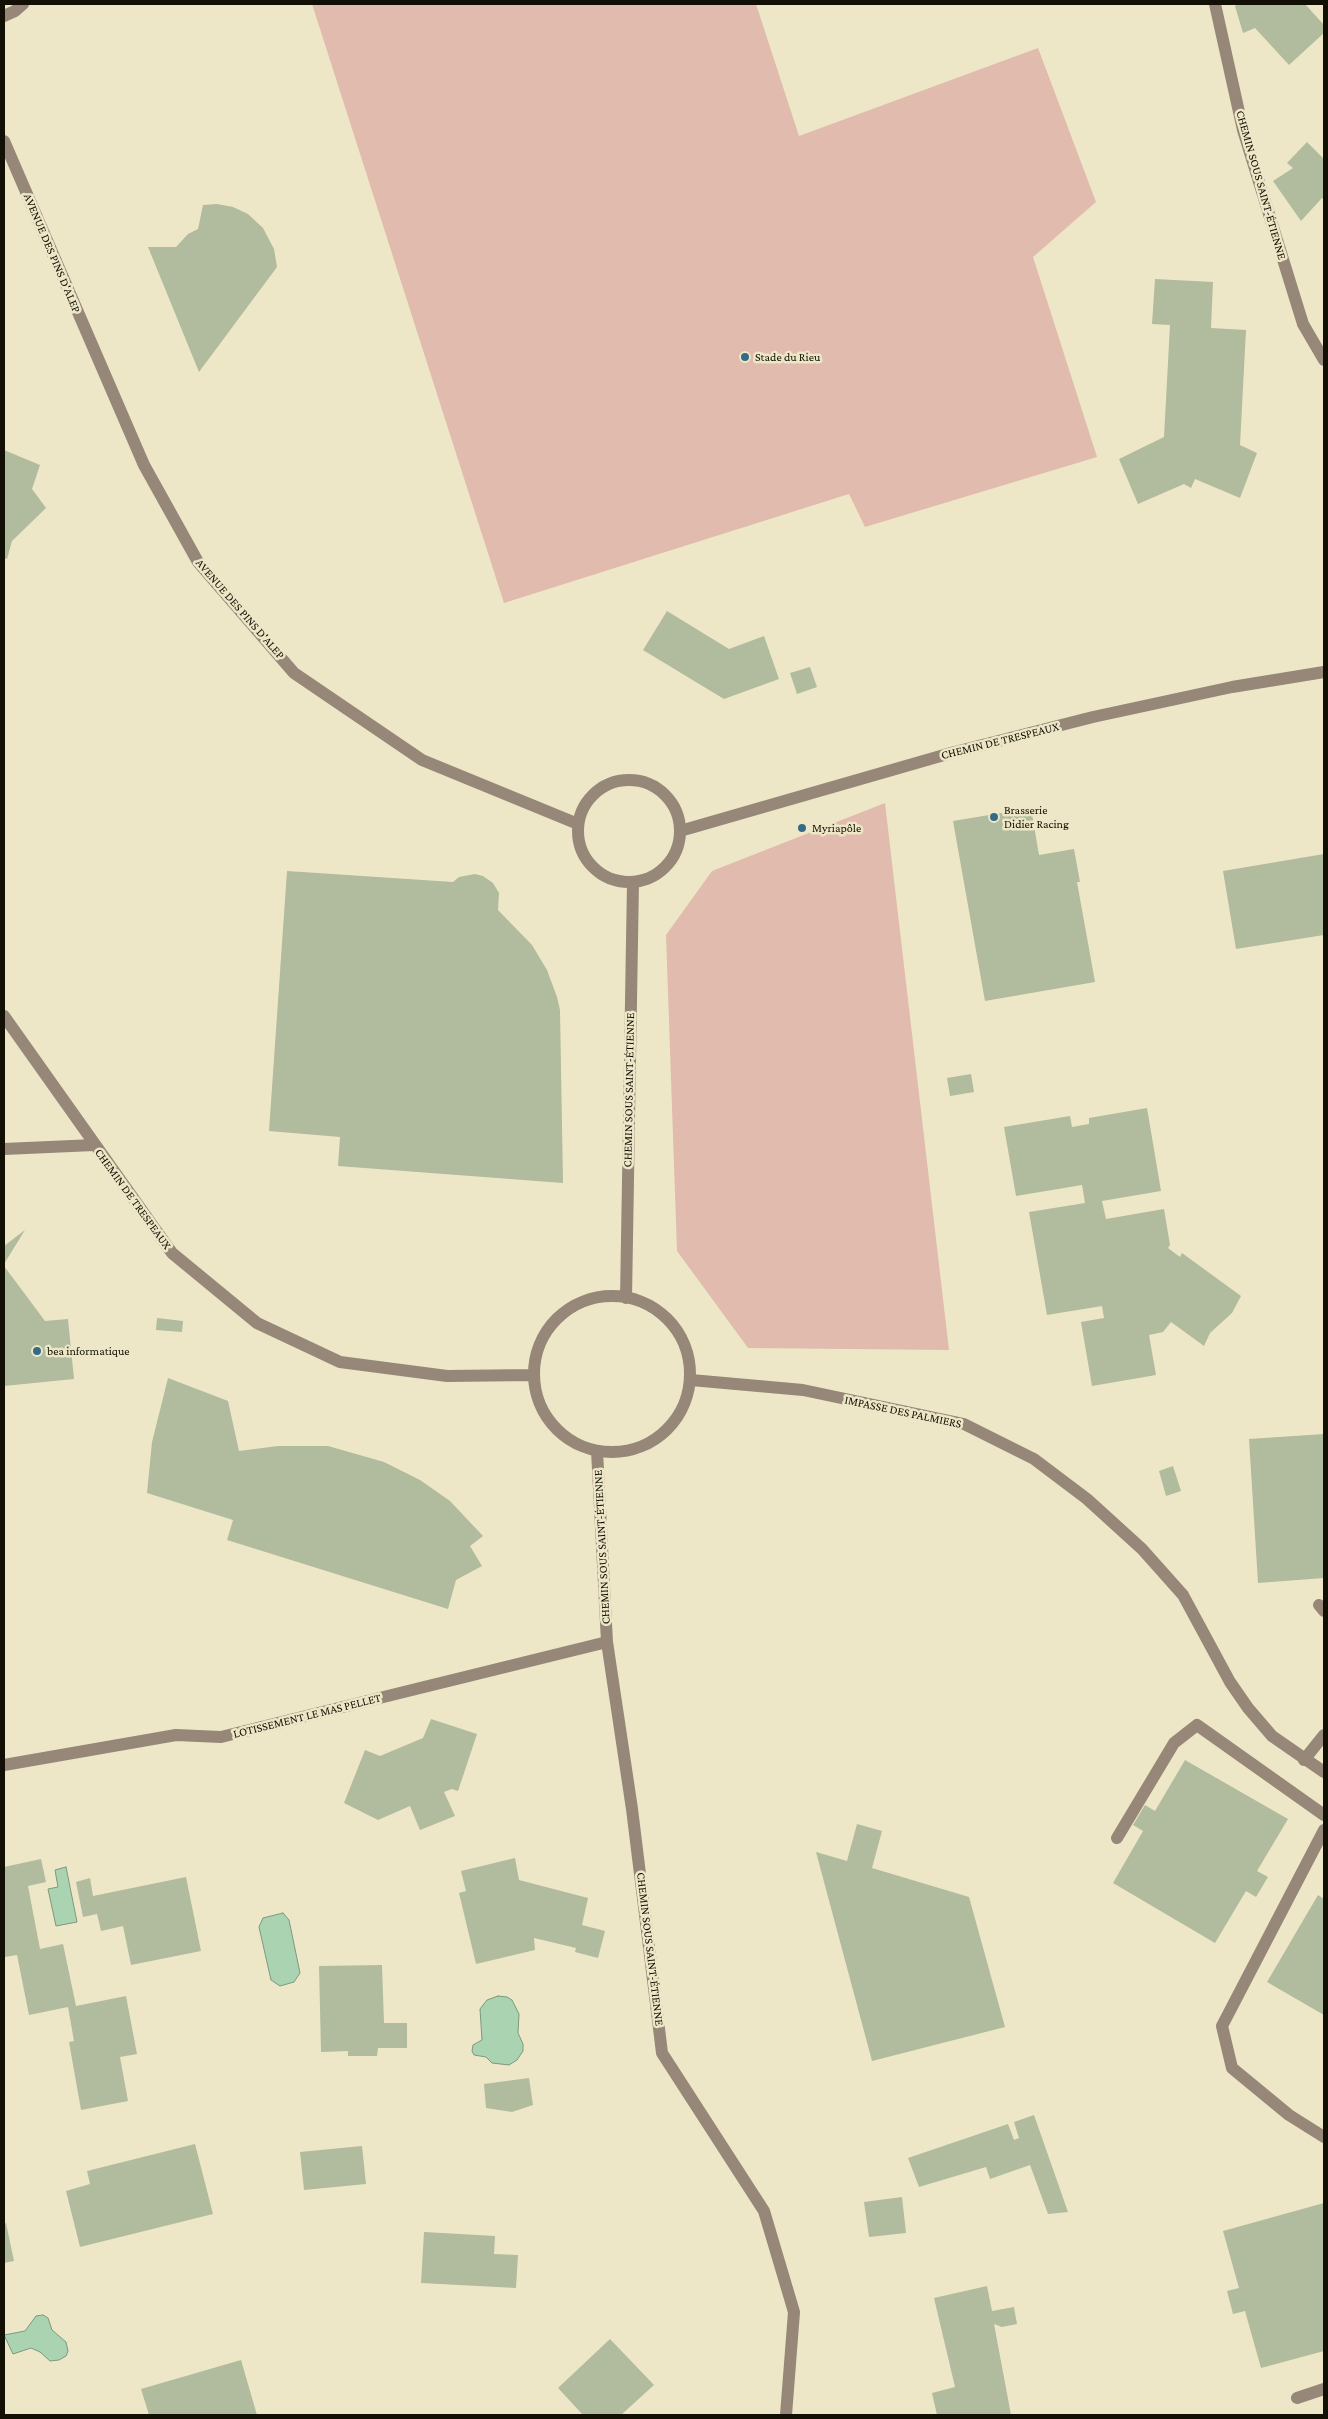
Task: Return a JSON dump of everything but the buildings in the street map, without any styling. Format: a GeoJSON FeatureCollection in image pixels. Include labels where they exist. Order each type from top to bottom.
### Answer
{"type":"FeatureCollection","features":[{"type":"Feature","properties":{"kind":"street"},"geometry":{"type":"LineString","coordinates":[[4,16],[15,11],[23,4]]}},
{"type":"Feature","properties":{"kind":"street","name":"CHEMIN SOUS SAINT-ÉTIENNE"},"geometry":{"type":"LineString","coordinates":[[1215,4],[1249,148],[1303,324],[1324,360]]}},
{"type":"Feature","properties":{"kind":"street","name":"AVENUE DES PINS D'ALEP"},"geometry":{"type":"LineString","coordinates":[[4,141],[144,465],[198,562],[294,672],[422,760],[578,824]]}},
{"type":"Feature","properties":{"kind":"street","name":"CHEMIN DE TRESPEAUX"},"geometry":{"type":"LineString","coordinates":[[680,831],[952,753],[1074,722],[1232,687],[1324,672]]}},
{"type":"Feature","properties":{"kind":"street"},"geometry":{"type":"LineString","coordinates":[[624,780],[641,781],[657,788],[669,799],[677,814],[680,831],[678,846],[671,860],[661,871],[648,879],[632,882],[618,881],[604,875],[592,866],[583,854],[579,840],[578,824],[583,808],[593,794],[607,784],[624,780]]}},
{"type":"Feature","properties":{"kind":"street","name":"CHEMIN SOUS SAINT-ÉTIENNE"},"geometry":{"type":"LineString","coordinates":[[626,1298],[632,882]]}},
{"type":"Feature","properties":{"kind":"street","name":"CHEMIN DE TRESPEAUX"},"geometry":{"type":"LineString","coordinates":[[4,1016],[172,1253],[256,1323],[340,1362],[447,1376],[534,1375]]}},
{"type":"Feature","properties":{"kind":"street"},"geometry":{"type":"LineString","coordinates":[[4,1149],[94,1145]]}},
{"type":"Feature","properties":{"kind":"street"},"geometry":{"type":"LineString","coordinates":[[599,1297],[626,1298],[648,1305],[667,1318],[681,1336],[689,1358],[691,1380],[684,1406],[670,1428],[648,1444],[623,1452],[597,1451],[572,1442],[552,1424],[539,1401],[534,1375],[538,1348],[552,1324],[573,1307],[599,1297]]}},
{"type":"Feature","properties":{"kind":"street","name":"IMPASSE DES PALMIERS"},"geometry":{"type":"LineString","coordinates":[[691,1380],[803,1390],[964,1424],[1034,1459],[1087,1499],[1148,1556],[1183,1595],[1230,1682],[1248,1708],[1272,1736],[1304,1760],[1324,1772]]}},
{"type":"Feature","properties":{"kind":"street","name":"CHEMIN SOUS SAINT-ÉTIENNE"},"geometry":{"type":"LineString","coordinates":[[597,1451],[607,1642],[632,1809],[662,2054],[764,2211],[794,2312],[786,2415]]}},
{"type":"Feature","properties":{"kind":"street","name":"LOTISSEMENT LE MAS PELLET"},"geometry":{"type":"LineString","coordinates":[[4,1765],[176,1735],[222,1737],[607,1642]]}},
{"type":"Feature","properties":{"kind":"street"},"geometry":{"type":"LineString","coordinates":[[1117,1838],[1174,1743],[1197,1725],[1324,1815]]}},
{"type":"Feature","properties":{"kind":"street"},"geometry":{"type":"LineString","coordinates":[[1304,1760],[1324,1735]]}},
{"type":"Feature","properties":{"kind":"street"},"geometry":{"type":"LineString","coordinates":[[1324,1830],[1319,1852],[1222,2026],[1232,2068],[1289,2115],[1324,2137]]}},
{"type":"Feature","properties":{"kind":"street"},"geometry":{"type":"LineString","coordinates":[[1297,2398],[1324,2389]]}},
{"type":"Feature","properties":{"kind":"shaded area","name":"Stade du Rieu"},"geometry":{"type":"Polygon","coordinates":[[[312,4],[756,4],[799,136],[1038,48],[1096,202],[1033,257],[1097,457],[865,527],[849,494],[504,603],[312,4]]]}},
{"type":"Feature","properties":{"kind":"shaded area"},"geometry":{"type":"Polygon","coordinates":[[[885,803],[949,1350],[748,1348],[677,1251],[666,935],[712,871],[885,803]]]}},
{"type":"Feature","properties":{"kind":"shaded area"},"geometry":{"type":"Polygon","coordinates":[[[66,1867],[77,1922],[56,1926],[48,1889],[58,1887],[55,1870],[66,1867]]]}},
{"type":"Feature","properties":{"kind":"shaded area"},"geometry":{"type":"Polygon","coordinates":[[[283,1913],[289,1920],[300,1973],[294,1982],[280,1986],[271,1980],[259,1927],[263,1918],[283,1913]]]}},
{"type":"Feature","properties":{"kind":"shaded area"},"geometry":{"type":"Polygon","coordinates":[[[498,1996],[507,1997],[512,2000],[519,2014],[518,2033],[523,2044],[523,2051],[517,2060],[509,2065],[492,2063],[486,2057],[474,2055],[472,2051],[473,2045],[482,2040],[480,2009],[487,2000],[498,1996]]]}},
{"type":"Feature","properties":{"kind":"shaded area"},"geometry":{"type":"Polygon","coordinates":[[[43,2315],[48,2318],[52,2330],[66,2342],[68,2351],[66,2356],[59,2360],[50,2361],[40,2352],[31,2348],[13,2354],[4,2335],[25,2331],[36,2316],[43,2315]]]}},
{"type":"Feature","properties":{"kind":"place","name":"Stade du Rieu"},"geometry":{"type":"Point","coordinates":[745,357]}},
{"type":"Feature","properties":{"kind":"place","name":"Brasserie Didier Racing"},"geometry":{"type":"Point","coordinates":[994,817]}},
{"type":"Feature","properties":{"kind":"place","name":"Myriapôle"},"geometry":{"type":"Point","coordinates":[802,828]}},
{"type":"Feature","properties":{"kind":"place","name":"bea informatique"},"geometry":{"type":"Point","coordinates":[37,1351]}}]}
